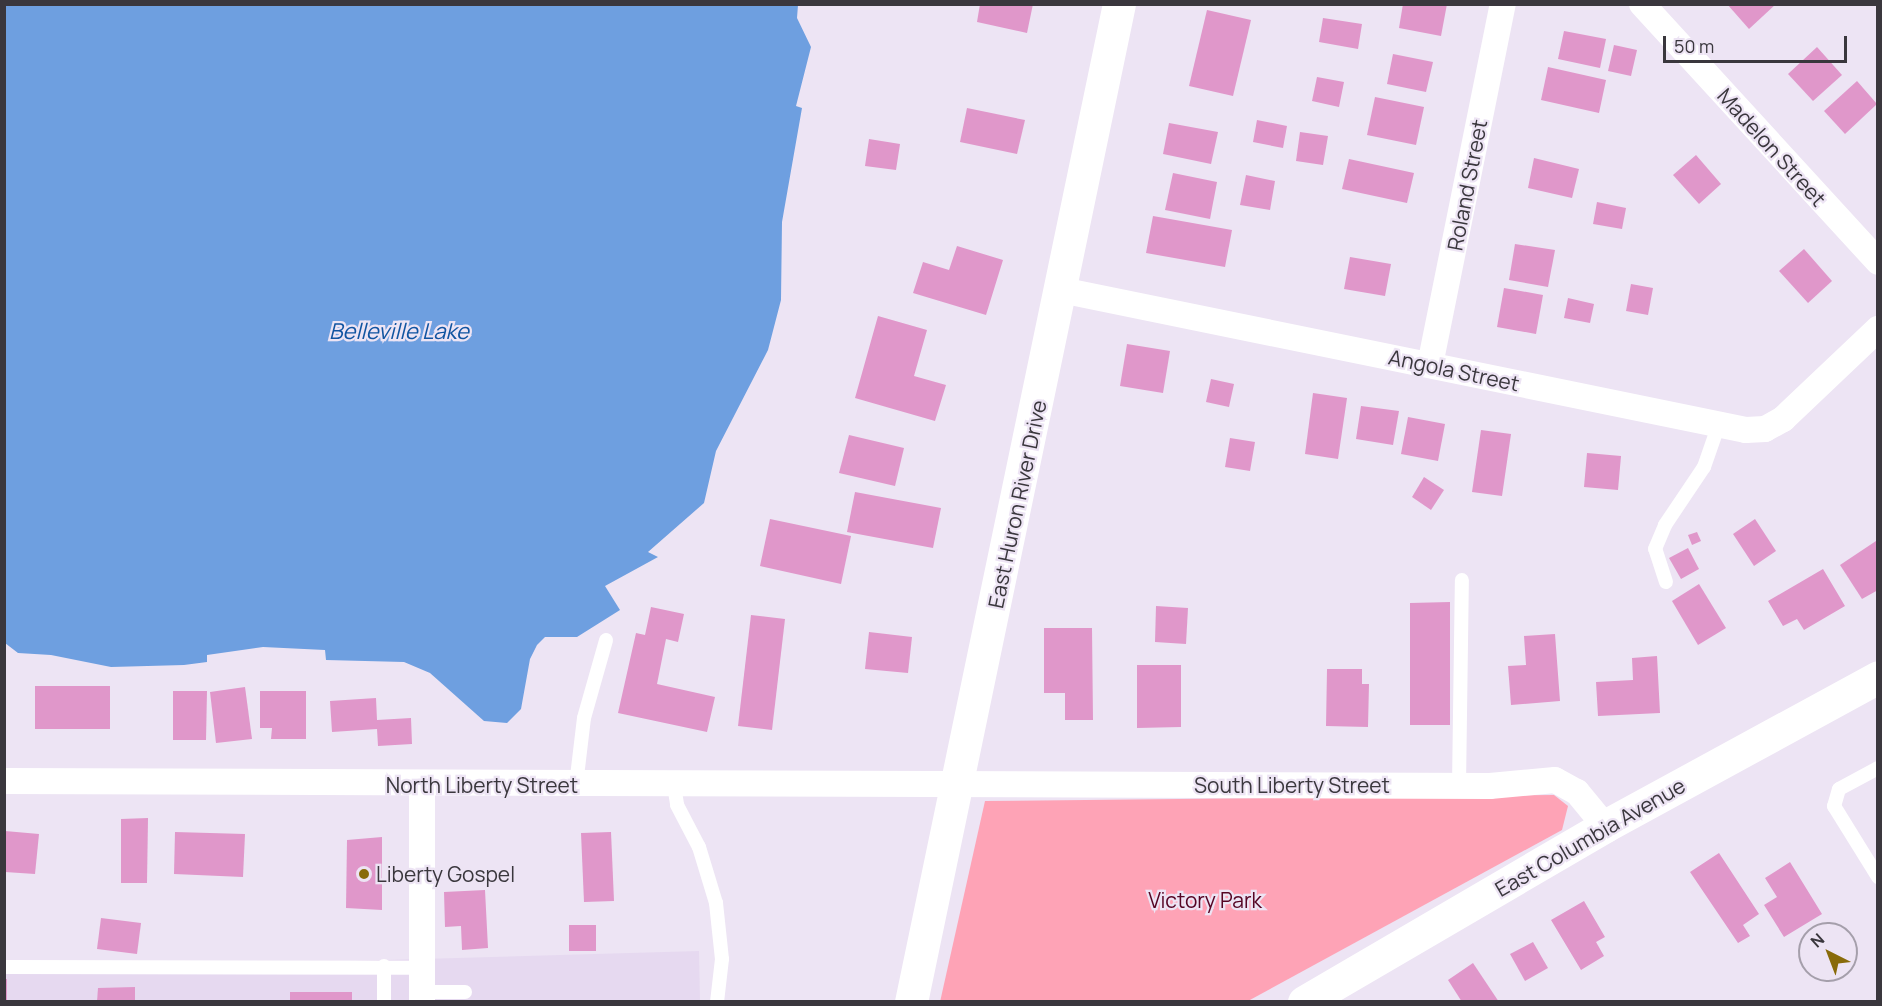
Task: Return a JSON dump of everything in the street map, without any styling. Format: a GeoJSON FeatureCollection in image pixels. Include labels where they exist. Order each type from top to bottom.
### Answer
{"type":"FeatureCollection","features":[{"type":"Feature","properties":{"kind":"main road","name":"East Huron River Drive"},"geometry":{"type":"LineString","coordinates":[[918,992],[1119,4]]}},
{"type":"Feature","properties":{"kind":"main road","name":"East Columbia Avenue"},"geometry":{"type":"LineString","coordinates":[[1304,1002],[1605,826],[1878,676]]}},
{"type":"Feature","properties":{"kind":"street","name":"Roland Street"},"geometry":{"type":"LineString","coordinates":[[1430,365],[1503,4]]}},
{"type":"Feature","properties":{"kind":"street","name":"Madelon Street"},"geometry":{"type":"LineString","coordinates":[[1642,4],[1878,262]]}},
{"type":"Feature","properties":{"kind":"street","name":"Angola Street"},"geometry":{"type":"LineString","coordinates":[[1061,290],[1746,430],[1774,425],[1878,329]]}},
{"type":"Feature","properties":{"kind":"street","name":"South Liberty Street"},"geometry":{"type":"LineString","coordinates":[[959,784],[1459,786],[1555,780],[1577,792],[1605,826]]}},
{"type":"Feature","properties":{"kind":"street","name":"North Liberty Street"},"geometry":{"type":"LineString","coordinates":[[4,781],[422,785],[959,784]]}},
{"type":"Feature","properties":{"kind":"street"},"geometry":{"type":"LineString","coordinates":[[422,785],[422,987]]}},
{"type":"Feature","properties":{"kind":"lane"},"geometry":{"type":"LineString","coordinates":[[1666,582],[1655,549],[1665,525],[1704,467],[1719,424]]}},
{"type":"Feature","properties":{"kind":"lane"},"geometry":{"type":"LineString","coordinates":[[1459,786],[1462,580]]}},
{"type":"Feature","properties":{"kind":"lane"},"geometry":{"type":"LineString","coordinates":[[576,785],[584,718],[606,640]]}},
{"type":"Feature","properties":{"kind":"lane"},"geometry":{"type":"LineString","coordinates":[[1878,768],[1839,789],[1834,806],[1878,877]]}},
{"type":"Feature","properties":{"kind":"lane"},"geometry":{"type":"LineString","coordinates":[[674,785],[677,805],[699,847],[716,903],[722,959],[717,1002]]}},
{"type":"Feature","properties":{"kind":"lane"},"geometry":{"type":"LineString","coordinates":[[384,966],[384,1002]]}},
{"type":"Feature","properties":{"kind":"lane"},"geometry":{"type":"LineString","coordinates":[[4,967],[384,966],[422,987],[465,992]]}},
{"type":"Feature","properties":{"kind":"shaded area"},"geometry":{"type":"Polygon","coordinates":[[[699,951],[700,1001],[5,1002],[4,971],[699,951]]]}},
{"type":"Feature","properties":{"kind":"green space","name":"Victory Park"},"geometry":{"type":"Polygon","coordinates":[[[1554,795],[1568,806],[1562,830],[1248,1001],[940,1002],[985,801],[1554,795]]]}},
{"type":"Feature","properties":{"kind":"water","name":"Belleville Lake"},"geometry":{"type":"Polygon","coordinates":[[[4,5],[798,5],[797,18],[811,47],[796,106],[802,108],[782,222],[781,300],[768,350],[716,451],[704,503],[648,552],[658,557],[605,586],[620,610],[577,637],[545,637],[537,645],[530,659],[521,709],[507,723],[484,721],[430,673],[404,662],[326,660],[325,650],[263,647],[207,655],[207,662],[111,667],[51,655],[18,653],[5,643],[4,5]]]}},
{"type":"Feature","properties":{"kind":"building"},"geometry":{"type":"Polygon","coordinates":[[[980,4],[1033,4],[1027,33],[977,22],[980,4]]]}},
{"type":"Feature","properties":{"kind":"building"},"geometry":{"type":"Polygon","coordinates":[[[1403,4],[1447,4],[1441,36],[1399,28],[1403,4]]]}},
{"type":"Feature","properties":{"kind":"building"},"geometry":{"type":"Polygon","coordinates":[[[1727,4],[1776,4],[1749,29],[1727,4]]]}},
{"type":"Feature","properties":{"kind":"building"},"geometry":{"type":"Polygon","coordinates":[[[1207,10],[1251,20],[1233,96],[1189,86],[1207,10]]]}},
{"type":"Feature","properties":{"kind":"building"},"geometry":{"type":"Polygon","coordinates":[[[1323,18],[1362,24],[1358,49],[1319,42],[1323,18]]]}},
{"type":"Feature","properties":{"kind":"building"},"geometry":{"type":"Polygon","coordinates":[[[1564,31],[1606,39],[1600,68],[1558,59],[1564,31]]]}},
{"type":"Feature","properties":{"kind":"building"},"geometry":{"type":"Polygon","coordinates":[[[1614,45],[1637,50],[1631,76],[1608,71],[1614,45]]]}},
{"type":"Feature","properties":{"kind":"building"},"geometry":{"type":"Polygon","coordinates":[[[1817,47],[1842,75],[1813,101],[1788,74],[1817,47]]]}},
{"type":"Feature","properties":{"kind":"building"},"geometry":{"type":"Polygon","coordinates":[[[1393,54],[1433,62],[1426,92],[1387,84],[1393,54]]]}},
{"type":"Feature","properties":{"kind":"building"},"geometry":{"type":"Polygon","coordinates":[[[1548,67],[1606,80],[1599,113],[1541,100],[1548,67]]]}},
{"type":"Feature","properties":{"kind":"building"},"geometry":{"type":"Polygon","coordinates":[[[1317,77],[1344,82],[1339,107],[1312,101],[1317,77]]]}},
{"type":"Feature","properties":{"kind":"building"},"geometry":{"type":"Polygon","coordinates":[[[1857,81],[1877,104],[1845,134],[1824,111],[1857,81]]]}},
{"type":"Feature","properties":{"kind":"building"},"geometry":{"type":"Polygon","coordinates":[[[1375,97],[1424,107],[1416,145],[1367,135],[1375,97]]]}},
{"type":"Feature","properties":{"kind":"building"},"geometry":{"type":"Polygon","coordinates":[[[967,108],[1025,120],[1017,154],[960,142],[967,108]]]}},
{"type":"Feature","properties":{"kind":"building"},"geometry":{"type":"Polygon","coordinates":[[[1257,120],[1287,126],[1283,148],[1253,142],[1257,120]]]}},
{"type":"Feature","properties":{"kind":"building"},"geometry":{"type":"Polygon","coordinates":[[[1169,123],[1218,132],[1211,164],[1163,154],[1169,123]]]}},
{"type":"Feature","properties":{"kind":"building"},"geometry":{"type":"Polygon","coordinates":[[[1300,132],[1328,136],[1323,165],[1296,161],[1300,132]]]}},
{"type":"Feature","properties":{"kind":"building"},"geometry":{"type":"Polygon","coordinates":[[[869,139],[900,144],[896,170],[865,166],[869,139]]]}},
{"type":"Feature","properties":{"kind":"building"},"geometry":{"type":"Polygon","coordinates":[[[1696,155],[1721,184],[1699,204],[1673,175],[1696,155]]]}},
{"type":"Feature","properties":{"kind":"building"},"geometry":{"type":"Polygon","coordinates":[[[1534,158],[1579,169],[1572,198],[1528,188],[1534,158]]]}},
{"type":"Feature","properties":{"kind":"building"},"geometry":{"type":"Polygon","coordinates":[[[1349,159],[1414,173],[1407,203],[1342,189],[1349,159]]]}},
{"type":"Feature","properties":{"kind":"building"},"geometry":{"type":"Polygon","coordinates":[[[1173,173],[1217,182],[1210,219],[1165,210],[1173,173]]]}},
{"type":"Feature","properties":{"kind":"building"},"geometry":{"type":"Polygon","coordinates":[[[1246,175],[1275,181],[1270,210],[1240,205],[1246,175]]]}},
{"type":"Feature","properties":{"kind":"building"},"geometry":{"type":"Polygon","coordinates":[[[1597,202],[1626,208],[1622,229],[1593,224],[1597,202]]]}},
{"type":"Feature","properties":{"kind":"building"},"geometry":{"type":"Polygon","coordinates":[[[1153,216],[1232,230],[1225,267],[1146,253],[1153,216]]]}},
{"type":"Feature","properties":{"kind":"building"},"geometry":{"type":"Polygon","coordinates":[[[1515,244],[1555,250],[1548,287],[1509,280],[1515,244]]]}},
{"type":"Feature","properties":{"kind":"building"},"geometry":{"type":"Polygon","coordinates":[[[957,246],[1003,260],[986,315],[913,293],[923,262],[949,270],[957,246]]]}},
{"type":"Feature","properties":{"kind":"building"},"geometry":{"type":"Polygon","coordinates":[[[1804,249],[1832,281],[1808,303],[1779,271],[1804,249]]]}},
{"type":"Feature","properties":{"kind":"building"},"geometry":{"type":"Polygon","coordinates":[[[1350,257],[1391,264],[1385,296],[1344,289],[1350,257]]]}},
{"type":"Feature","properties":{"kind":"building"},"geometry":{"type":"Polygon","coordinates":[[[1631,284],[1653,288],[1648,315],[1626,311],[1631,284]]]}},
{"type":"Feature","properties":{"kind":"building"},"geometry":{"type":"Polygon","coordinates":[[[1504,288],[1543,295],[1536,334],[1497,327],[1504,288]]]}},
{"type":"Feature","properties":{"kind":"building"},"geometry":{"type":"Polygon","coordinates":[[[1568,298],[1594,304],[1590,323],[1564,318],[1568,298]]]}},
{"type":"Feature","properties":{"kind":"building"},"geometry":{"type":"Polygon","coordinates":[[[878,316],[927,330],[914,376],[946,385],[935,421],[855,398],[878,316]]]}},
{"type":"Feature","properties":{"kind":"building"},"geometry":{"type":"Polygon","coordinates":[[[1127,344],[1170,351],[1163,393],[1120,386],[1127,344]]]}},
{"type":"Feature","properties":{"kind":"building"},"geometry":{"type":"Polygon","coordinates":[[[1211,379],[1234,384],[1229,407],[1206,402],[1211,379]]]}},
{"type":"Feature","properties":{"kind":"building"},"geometry":{"type":"Polygon","coordinates":[[[1313,393],[1347,398],[1338,459],[1305,454],[1313,393]]]}},
{"type":"Feature","properties":{"kind":"building"},"geometry":{"type":"Polygon","coordinates":[[[1361,406],[1399,411],[1393,445],[1356,439],[1361,406]]]}},
{"type":"Feature","properties":{"kind":"building"},"geometry":{"type":"Polygon","coordinates":[[[1408,417],[1445,424],[1438,461],[1401,454],[1408,417]]]}},
{"type":"Feature","properties":{"kind":"building"},"geometry":{"type":"Polygon","coordinates":[[[1481,430],[1511,434],[1502,496],[1472,492],[1481,430]]]}},
{"type":"Feature","properties":{"kind":"building"},"geometry":{"type":"Polygon","coordinates":[[[849,435],[904,448],[895,486],[839,473],[849,435]]]}},
{"type":"Feature","properties":{"kind":"building"},"geometry":{"type":"Polygon","coordinates":[[[1230,438],[1255,442],[1250,471],[1225,467],[1230,438]]]}},
{"type":"Feature","properties":{"kind":"building"},"geometry":{"type":"Polygon","coordinates":[[[1587,453],[1621,456],[1618,490],[1584,487],[1587,453]]]}},
{"type":"Feature","properties":{"kind":"building"},"geometry":{"type":"Polygon","coordinates":[[[1424,477],[1444,490],[1431,510],[1412,497],[1424,477]]]}},
{"type":"Feature","properties":{"kind":"building"},"geometry":{"type":"Polygon","coordinates":[[[855,492],[941,508],[933,548],[847,532],[855,492]]]}},
{"type":"Feature","properties":{"kind":"building"},"geometry":{"type":"Polygon","coordinates":[[[770,519],[851,536],[841,584],[760,566],[770,519]]]}},
{"type":"Feature","properties":{"kind":"building"},"geometry":{"type":"Polygon","coordinates":[[[1755,519],[1776,551],[1754,566],[1733,534],[1755,519]]]}},
{"type":"Feature","properties":{"kind":"building"},"geometry":{"type":"Polygon","coordinates":[[[1697,532],[1701,541],[1692,545],[1688,535],[1697,532]]]}},
{"type":"Feature","properties":{"kind":"building"},"geometry":{"type":"Polygon","coordinates":[[[1876,541],[1878,590],[1862,599],[1840,565],[1876,541]]]}},
{"type":"Feature","properties":{"kind":"building"},"geometry":{"type":"Polygon","coordinates":[[[1688,548],[1699,569],[1681,579],[1669,558],[1688,548]]]}},
{"type":"Feature","properties":{"kind":"building"},"geometry":{"type":"Polygon","coordinates":[[[1823,569],[1845,606],[1804,630],[1797,619],[1783,626],[1768,601],[1823,569]]]}},
{"type":"Feature","properties":{"kind":"building"},"geometry":{"type":"Polygon","coordinates":[[[1699,584],[1726,628],[1698,645],[1672,601],[1699,584]]]}},
{"type":"Feature","properties":{"kind":"building"},"geometry":{"type":"Polygon","coordinates":[[[1450,602],[1450,725],[1410,725],[1410,603],[1450,602]]]}},
{"type":"Feature","properties":{"kind":"building"},"geometry":{"type":"Polygon","coordinates":[[[1156,606],[1188,608],[1186,644],[1155,642],[1156,606]]]}},
{"type":"Feature","properties":{"kind":"building"},"geometry":{"type":"Polygon","coordinates":[[[651,607],[684,614],[678,642],[666,639],[657,684],[715,697],[707,732],[618,713],[636,633],[645,635],[651,607]]]}},
{"type":"Feature","properties":{"kind":"building"},"geometry":{"type":"Polygon","coordinates":[[[751,615],[785,619],[772,730],[738,726],[751,615]]]}},
{"type":"Feature","properties":{"kind":"building"},"geometry":{"type":"Polygon","coordinates":[[[1044,628],[1092,628],[1093,720],[1065,720],[1065,693],[1044,693],[1044,628]]]}},
{"type":"Feature","properties":{"kind":"building"},"geometry":{"type":"Polygon","coordinates":[[[869,632],[912,637],[908,673],[865,669],[869,632]]]}},
{"type":"Feature","properties":{"kind":"building"},"geometry":{"type":"Polygon","coordinates":[[[1555,634],[1560,701],[1511,705],[1508,666],[1526,665],[1524,636],[1555,634]]]}},
{"type":"Feature","properties":{"kind":"building"},"geometry":{"type":"Polygon","coordinates":[[[1657,656],[1660,713],[1598,716],[1596,682],[1633,680],[1632,658],[1657,656]]]}},
{"type":"Feature","properties":{"kind":"building"},"geometry":{"type":"Polygon","coordinates":[[[1137,665],[1181,665],[1181,727],[1137,728],[1137,665]]]}},
{"type":"Feature","properties":{"kind":"building"},"geometry":{"type":"Polygon","coordinates":[[[1327,669],[1362,669],[1362,684],[1369,684],[1368,727],[1326,726],[1327,669]]]}},
{"type":"Feature","properties":{"kind":"building"},"geometry":{"type":"Polygon","coordinates":[[[35,686],[110,686],[110,729],[35,729],[35,686]]]}},
{"type":"Feature","properties":{"kind":"building"},"geometry":{"type":"Polygon","coordinates":[[[245,687],[252,739],[216,743],[210,692],[245,687]]]}},
{"type":"Feature","properties":{"kind":"building"},"geometry":{"type":"Polygon","coordinates":[[[173,691],[207,691],[206,740],[173,740],[173,691]]]}},
{"type":"Feature","properties":{"kind":"building"},"geometry":{"type":"Polygon","coordinates":[[[260,691],[306,691],[306,739],[271,739],[272,728],[260,728],[260,691]]]}},
{"type":"Feature","properties":{"kind":"building"},"geometry":{"type":"Polygon","coordinates":[[[376,698],[377,720],[411,718],[412,744],[378,746],[377,729],[332,732],[330,701],[376,698]]]}},
{"type":"Feature","properties":{"kind":"building"},"geometry":{"type":"Polygon","coordinates":[[[148,818],[147,883],[121,883],[121,819],[148,818]]]}},
{"type":"Feature","properties":{"kind":"building"},"geometry":{"type":"Polygon","coordinates":[[[5,831],[39,834],[35,874],[5,872],[5,831]]]}},
{"type":"Feature","properties":{"kind":"building"},"geometry":{"type":"Polygon","coordinates":[[[175,832],[245,834],[243,877],[174,874],[175,832]]]}},
{"type":"Feature","properties":{"kind":"building"},"geometry":{"type":"Polygon","coordinates":[[[611,832],[614,901],[584,902],[581,833],[611,832]]]}},
{"type":"Feature","properties":{"kind":"building","name":"Liberty Gospel"},"geometry":{"type":"Polygon","coordinates":[[[382,837],[382,910],[346,908],[347,840],[382,837]]]}},
{"type":"Feature","properties":{"kind":"building"},"geometry":{"type":"Polygon","coordinates":[[[1719,853],[1759,914],[1743,925],[1750,936],[1738,943],[1690,872],[1719,853]]]}},
{"type":"Feature","properties":{"kind":"building"},"geometry":{"type":"Polygon","coordinates":[[[1790,862],[1822,914],[1809,922],[1798,922],[1798,929],[1784,937],[1764,905],[1777,897],[1765,878],[1790,862]]]}},
{"type":"Feature","properties":{"kind":"building"},"geometry":{"type":"Polygon","coordinates":[[[485,890],[488,948],[462,950],[461,926],[445,927],[444,892],[485,890]]]}},
{"type":"Feature","properties":{"kind":"building"},"geometry":{"type":"Polygon","coordinates":[[[1584,901],[1605,937],[1596,942],[1604,956],[1581,970],[1551,920],[1584,901]]]}},
{"type":"Feature","properties":{"kind":"building"},"geometry":{"type":"Polygon","coordinates":[[[101,918],[141,923],[137,954],[97,949],[101,918]]]}},
{"type":"Feature","properties":{"kind":"building"},"geometry":{"type":"Polygon","coordinates":[[[569,925],[596,925],[596,951],[569,951],[569,925]]]}},
{"type":"Feature","properties":{"kind":"building"},"geometry":{"type":"Polygon","coordinates":[[[1533,942],[1548,968],[1525,981],[1510,954],[1533,942]]]}},
{"type":"Feature","properties":{"kind":"building"},"geometry":{"type":"Polygon","coordinates":[[[1473,963],[1499,1002],[1462,1002],[1448,980],[1473,963]]]}},
{"type":"Feature","properties":{"kind":"building"},"geometry":{"type":"Polygon","coordinates":[[[5,979],[7,979],[7,1002],[5,1002],[5,979]]]}},
{"type":"Feature","properties":{"kind":"building"},"geometry":{"type":"Polygon","coordinates":[[[135,987],[135,1002],[97,1002],[98,988],[135,987]]]}},
{"type":"Feature","properties":{"kind":"building"},"geometry":{"type":"Polygon","coordinates":[[[290,992],[352,992],[352,1002],[290,1002],[290,992]]]}},
{"type":"Feature","properties":{"kind":"place","name":"Liberty Gospel"},"geometry":{"type":"Point","coordinates":[364,874]}}]}
